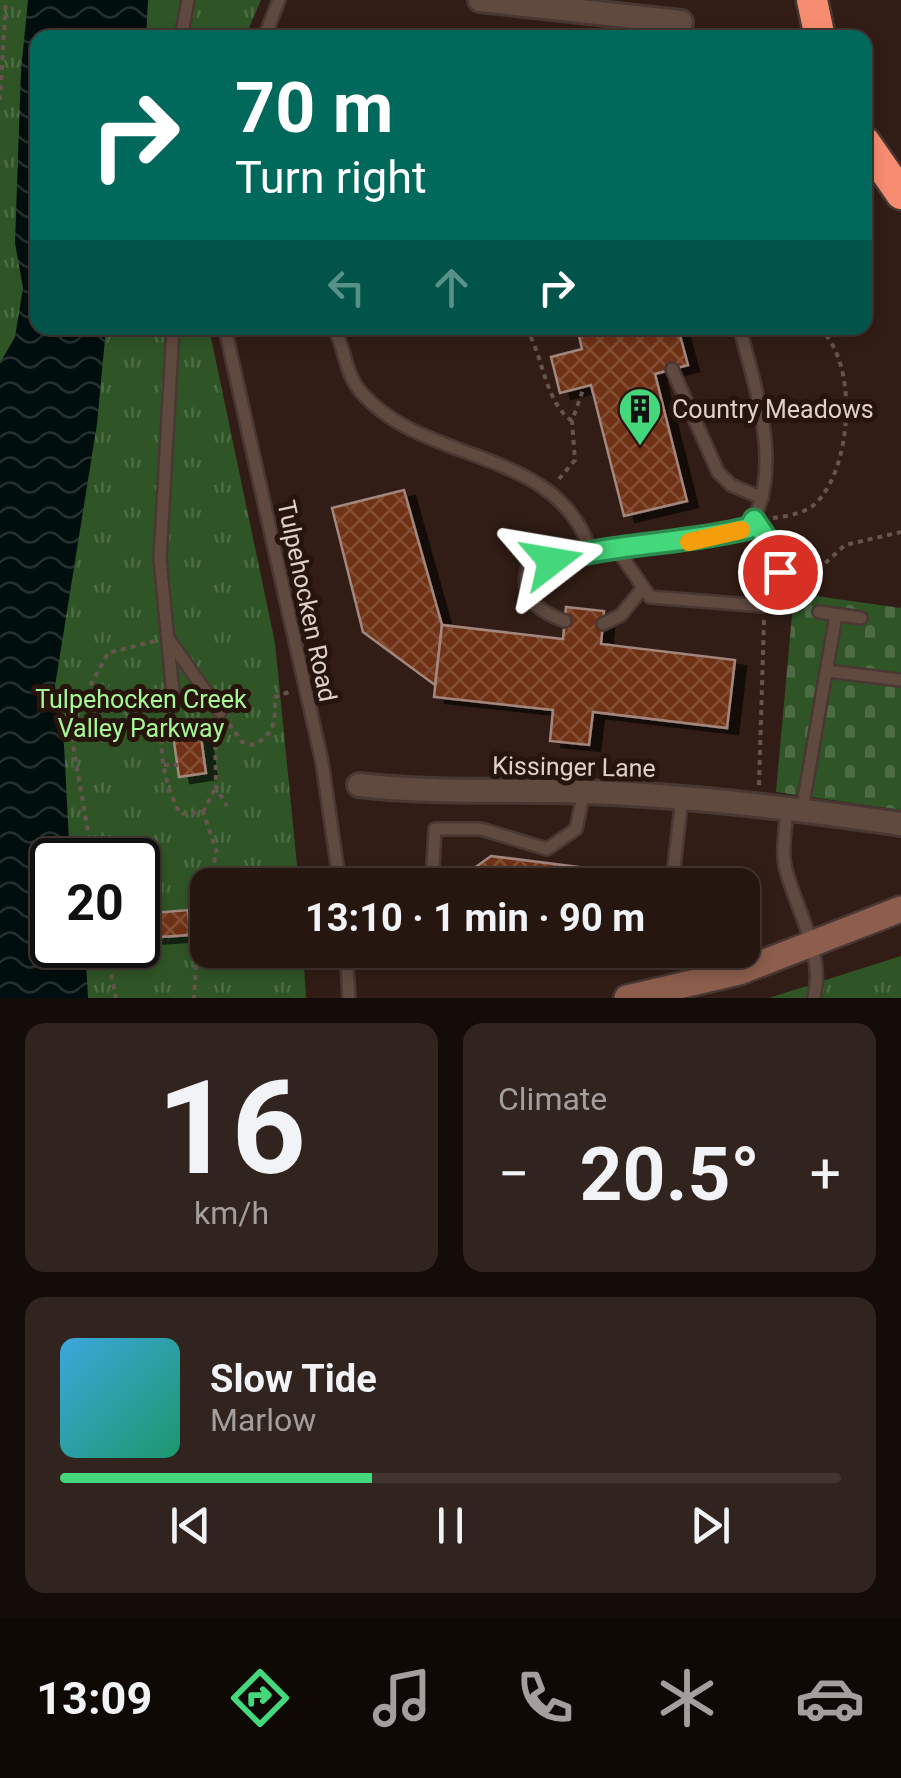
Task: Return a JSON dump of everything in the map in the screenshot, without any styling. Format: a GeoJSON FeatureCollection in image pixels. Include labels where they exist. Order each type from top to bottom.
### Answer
{"type":"FeatureCollection","features":[{"type":"Feature","properties":{"kind":"highway"},"geometry":{"type":"LineString","coordinates":[[812,0],[818,30]]}},
{"type":"Feature","properties":{"kind":"highway"},"geometry":{"type":"LineString","coordinates":[[872,152],[901,194]]}},
{"type":"Feature","properties":{"kind":"street"},"geometry":{"type":"LineString","coordinates":[[480,0],[652,28],[682,22]]}},
{"type":"Feature","properties":{"kind":"street","name":"Kissinger Lane"},"geometry":{"type":"LineString","coordinates":[[359,784],[427,793],[584,792],[682,797],[901,824]]}},
{"type":"Feature","properties":{"kind":"street"},"geometry":{"type":"LineString","coordinates":[[627,998],[739,972],[901,909]]}},
{"type":"Feature","properties":{"kind":"lane"},"geometry":{"type":"LineString","coordinates":[[182,30],[188,0]]}},
{"type":"Feature","properties":{"kind":"lane"},"geometry":{"type":"LineString","coordinates":[[267,30],[276,2]]}},
{"type":"Feature","properties":{"kind":"lane"},"geometry":{"type":"LineString","coordinates":[[173,335],[161,510],[173,694]]}},
{"type":"Feature","properties":{"kind":"lane","name":"Tulpehocken Road"},"geometry":{"type":"LineString","coordinates":[[227,335],[322,762],[338,868]]}},
{"type":"Feature","properties":{"kind":"lane"},"geometry":{"type":"LineString","coordinates":[[337,335],[358,388],[376,407],[403,427],[489,459],[550,490],[582,527],[590,550]]}},
{"type":"Feature","properties":{"kind":"lane"},"geometry":{"type":"LineString","coordinates":[[565,622],[541,613],[522,582],[529,563],[590,550],[694,541],[749,528],[754,520],[762,498],[765,436],[742,335]]}},
{"type":"Feature","properties":{"kind":"lane"},"geometry":{"type":"LineString","coordinates":[[672,369],[718,472],[731,485],[762,498]]}},
{"type":"Feature","properties":{"kind":"lane"},"geometry":{"type":"LineString","coordinates":[[616,548],[650,597],[764,606],[783,587],[775,551],[754,520]]}},
{"type":"Feature","properties":{"kind":"lane"},"geometry":{"type":"LineString","coordinates":[[603,624],[621,615],[642,589]]}},
{"type":"Feature","properties":{"kind":"lane"},"geometry":{"type":"LineString","coordinates":[[820,612],[860,618]]}},
{"type":"Feature","properties":{"kind":"lane"},"geometry":{"type":"LineString","coordinates":[[814,998],[818,984],[811,943],[786,869],[836,615]]}},
{"type":"Feature","properties":{"kind":"lane"},"geometry":{"type":"LineString","coordinates":[[167,638],[220,712]]}},
{"type":"Feature","properties":{"kind":"lane"},"geometry":{"type":"LineString","coordinates":[[827,671],[901,680]]}},
{"type":"Feature","properties":{"kind":"lane"},"geometry":{"type":"LineString","coordinates":[[433,868],[435,830],[481,829],[547,849],[576,829],[584,792]]}},
{"type":"Feature","properties":{"kind":"lane"},"geometry":{"type":"LineString","coordinates":[[674,868],[682,797]]}},
{"type":"Feature","properties":{"kind":"lane"},"geometry":{"type":"LineString","coordinates":[[347,968],[348,998]]}},
{"type":"Feature","properties":{"kind":"path"},"geometry":{"type":"LineString","coordinates":[[0,100],[6,0]]}},
{"type":"Feature","properties":{"kind":"path"},"geometry":{"type":"LineString","coordinates":[[530,335],[538,347],[556,410],[572,421]]}},
{"type":"Feature","properties":{"kind":"path"},"geometry":{"type":"LineString","coordinates":[[754,520],[788,516],[813,506],[829,487],[844,424],[846,378],[838,351],[825,335]]}},
{"type":"Feature","properties":{"kind":"path"},"geometry":{"type":"LineString","coordinates":[[550,490],[576,460],[572,421],[584,387]]}},
{"type":"Feature","properties":{"kind":"path"},"geometry":{"type":"LineString","coordinates":[[780,572],[821,567],[845,544],[901,532]]}},
{"type":"Feature","properties":{"kind":"path"},"geometry":{"type":"LineString","coordinates":[[758,805],[764,606]]}},
{"type":"Feature","properties":{"kind":"path"},"geometry":{"type":"LineString","coordinates":[[89,838],[73,746],[78,708],[108,653],[167,638]]}},
{"type":"Feature","properties":{"kind":"path"},"geometry":{"type":"LineString","coordinates":[[227,806],[216,787],[214,723],[220,712],[242,742],[253,746],[266,739],[275,727],[275,697],[304,688]]}},
{"type":"Feature","properties":{"kind":"path"},"geometry":{"type":"LineString","coordinates":[[173,694],[160,728],[166,788],[180,814],[203,812]]}},
{"type":"Feature","properties":{"kind":"path"},"geometry":{"type":"LineString","coordinates":[[164,766],[178,765]]}},
{"type":"Feature","properties":{"kind":"path"},"geometry":{"type":"LineString","coordinates":[[194,998],[199,907],[217,854],[203,812],[216,787]]}},
{"type":"Feature","properties":{"kind":"path"},"geometry":{"type":"LineString","coordinates":[[110,968],[116,998]]}},
{"type":"Feature","properties":{"kind":"green space","name":"Tulpehocken Creek Valley Parkway"},"geometry":{"type":"Polygon","coordinates":[[[0,0],[261,0],[248,30],[30,30],[30,335],[210,335],[275,643],[297,868],[190,868],[190,968],[304,968],[306,998],[0,998],[0,0]]]}},
{"type":"Feature","properties":{"kind":"green space"},"geometry":{"type":"Polygon","coordinates":[[[794,593],[901,608],[901,810],[776,792],[794,593]]]}},
{"type":"Feature","properties":{"kind":"green space"},"geometry":{"type":"Polygon","coordinates":[[[120,664],[137,672],[119,709],[102,701],[120,664]]]}},
{"type":"Feature","properties":{"kind":"green space"},"geometry":{"type":"Polygon","coordinates":[[[901,956],[901,998],[769,998],[901,956]]]}},
{"type":"Feature","properties":{"kind":"water"},"geometry":{"type":"Polygon","coordinates":[[[28,0],[148,0],[146,30],[30,30],[30,335],[105,335],[97,424],[55,686],[64,745],[69,838],[30,838],[30,968],[86,968],[88,998],[0,998],[0,363],[15,337],[23,288],[15,243],[21,71],[28,0]]]}},
{"type":"Feature","properties":{"kind":"building","name":"Country Meadows"},"geometry":{"type":"Polygon","coordinates":[[[579,335],[680,335],[688,365],[655,374],[687,501],[624,516],[591,385],[560,393],[551,357],[582,349],[579,335]]]}},
{"type":"Feature","properties":{"kind":"building"},"geometry":{"type":"Polygon","coordinates":[[[404,490],[442,625],[435,685],[363,632],[332,508],[404,490]]]}},
{"type":"Feature","properties":{"kind":"building"},"geometry":{"type":"Polygon","coordinates":[[[566,607],[604,611],[601,644],[735,660],[727,728],[593,712],[589,745],[550,741],[553,710],[434,697],[442,625],[563,639],[566,607]]]}},
{"type":"Feature","properties":{"kind":"building"},"geometry":{"type":"Polygon","coordinates":[[[199,723],[206,773],[179,777],[172,727],[199,723]]]}},
{"type":"Feature","properties":{"kind":"building"},"geometry":{"type":"Polygon","coordinates":[[[491,856],[587,868],[474,868],[491,856]]]}},
{"type":"Feature","properties":{"kind":"building"},"geometry":{"type":"Polygon","coordinates":[[[188,910],[190,935],[160,937],[160,912],[188,910]]]}},
{"type":"Feature","properties":{"kind":"slow traffic"},"geometry":{"type":"LineString","coordinates":[[689,542],[741,530]]}},
{"type":"Feature","properties":{"kind":"place","name":"Country Meadows"},"geometry":{"type":"Point","coordinates":[640,447]}},
{"type":"Feature","properties":{"kind":"route"},"geometry":{"type":"LineString","coordinates":[[552,561],[590,550],[694,541],[749,528],[754,520],[768,536],[780,572]]}}]}
